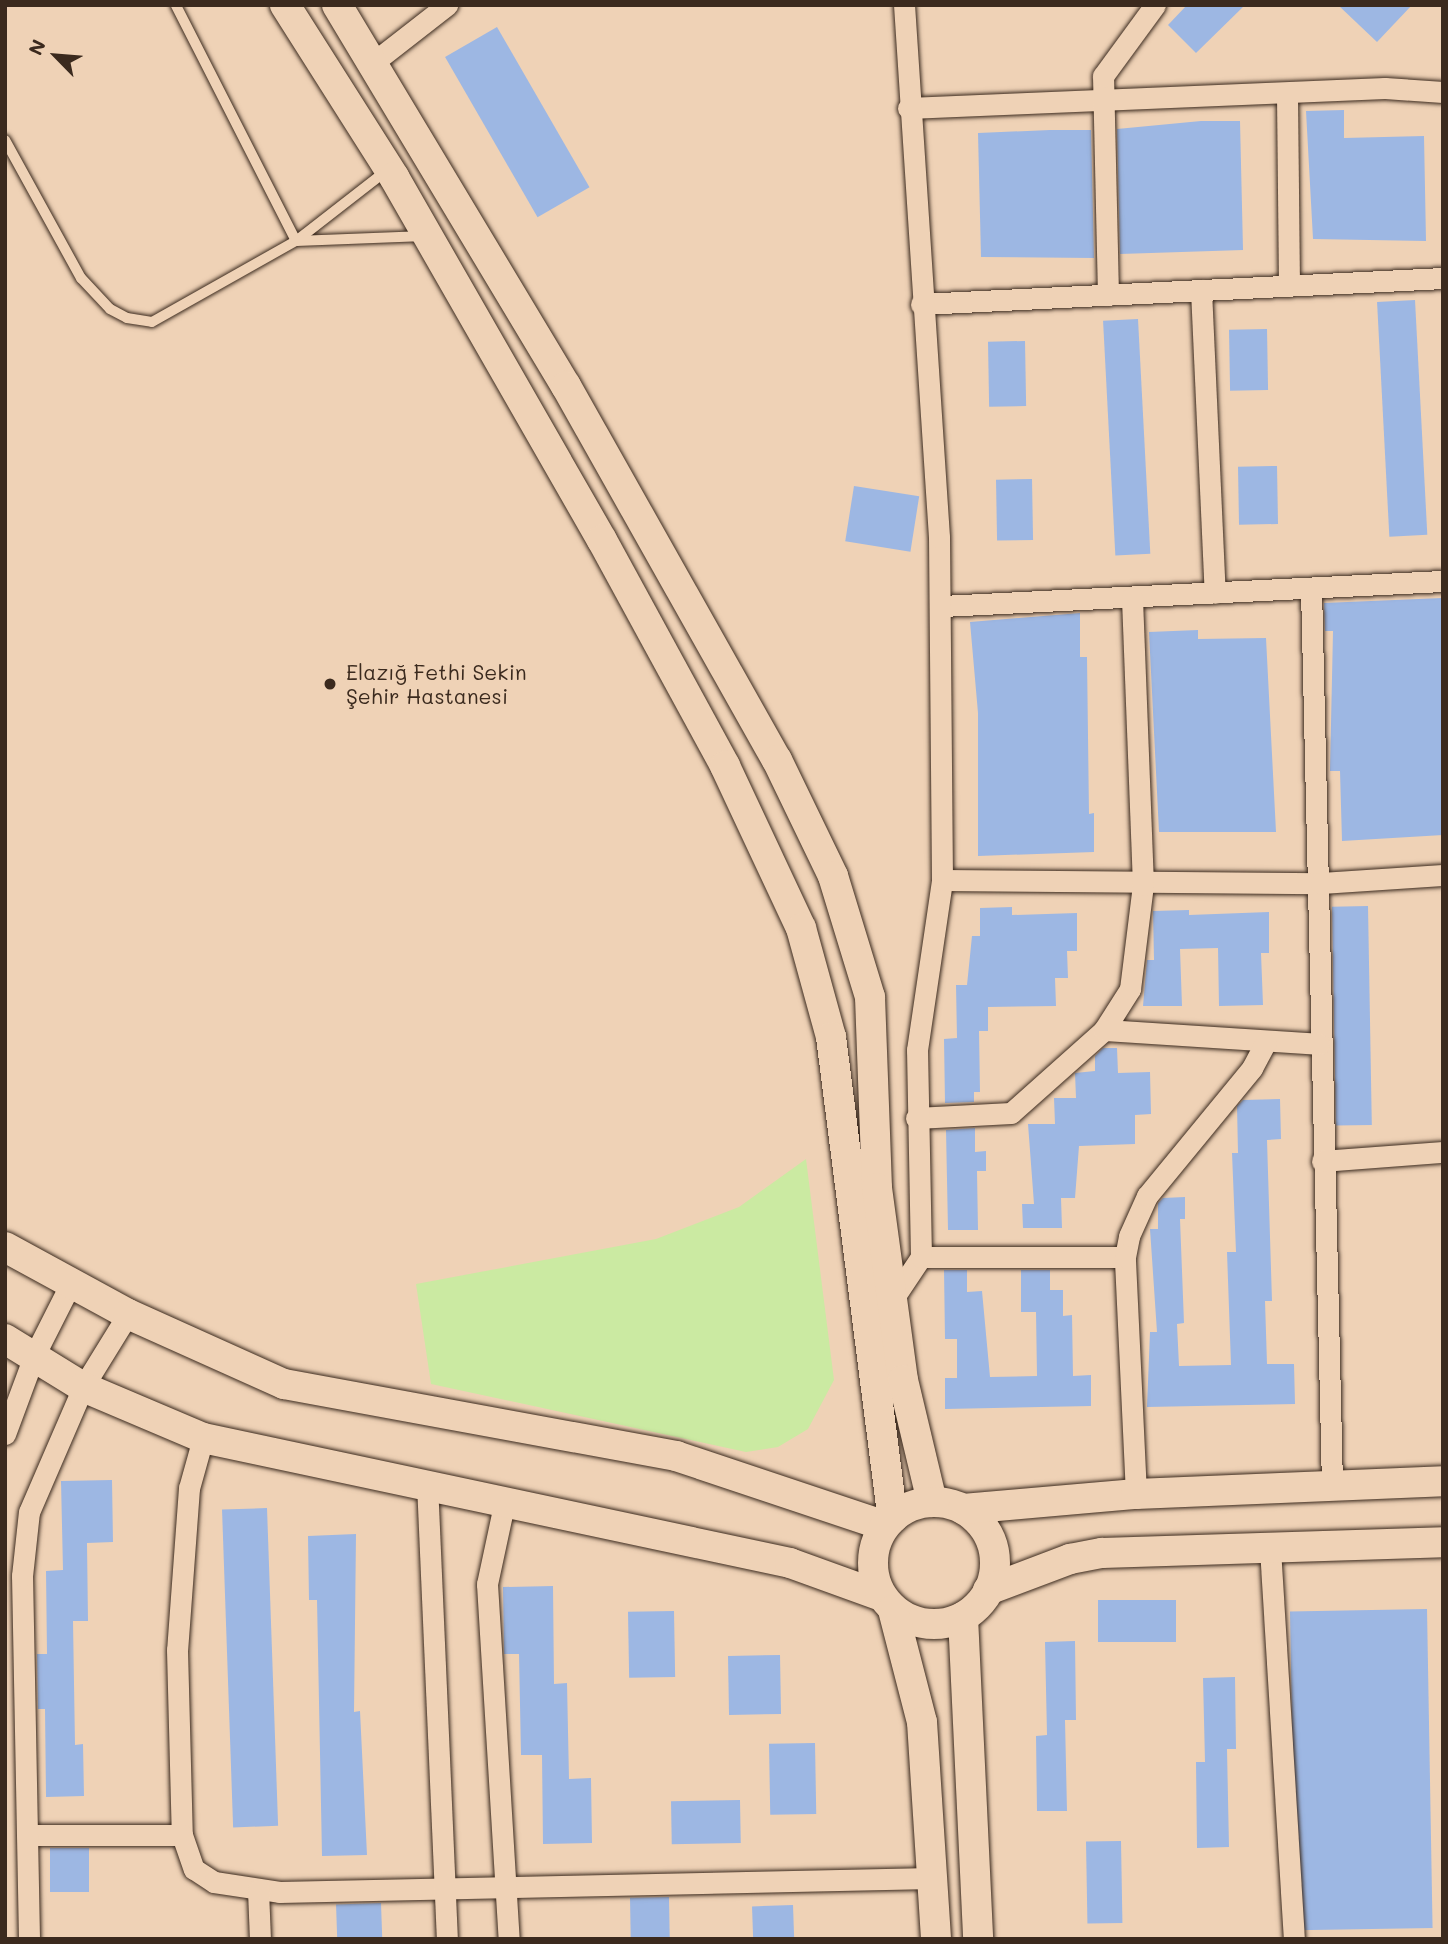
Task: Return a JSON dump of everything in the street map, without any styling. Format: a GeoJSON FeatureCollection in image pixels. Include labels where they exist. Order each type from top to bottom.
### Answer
{"type":"FeatureCollection","features":[{"type":"Feature","properties":{"kind":"street"},"geometry":{"type":"LineString","coordinates":[[285,5],[427,236],[725,766],[801,928],[831,1037],[889,1522],[872,1560],[922,1722],[936,1939]]}},
{"type":"Feature","properties":{"kind":"street"},"geometry":{"type":"LineString","coordinates":[[337,5],[370,65],[566,386],[777,760],[834,876],[870,997],[877,1188],[906,1392],[932,1502]]}},
{"type":"Feature","properties":{"kind":"street"},"geometry":{"type":"LineString","coordinates":[[370,65],[447,5]]}},
{"type":"Feature","properties":{"kind":"street"},"geometry":{"type":"LineString","coordinates":[[893,1299],[921,1257],[916,1118],[921,993],[942,880],[942,606],[908,108],[904,5]]}},
{"type":"Feature","properties":{"kind":"street"},"geometry":{"type":"LineString","coordinates":[[1108,295],[1100,100],[1111,60],[1155,5]]}},
{"type":"Feature","properties":{"kind":"street"},"geometry":{"type":"LineString","coordinates":[[908,108],[1287,95],[1385,88],[1443,92]]}},
{"type":"Feature","properties":{"kind":"street"},"geometry":{"type":"LineString","coordinates":[[1287,95],[1289,286]]}},
{"type":"Feature","properties":{"kind":"street"},"geometry":{"type":"LineString","coordinates":[[921,304],[1443,278]]}},
{"type":"Feature","properties":{"kind":"street"},"geometry":{"type":"LineString","coordinates":[[1201,290],[1215,593]]}},
{"type":"Feature","properties":{"kind":"street"},"geometry":{"type":"LineString","coordinates":[[942,606],[1443,581]]}},
{"type":"Feature","properties":{"kind":"street"},"geometry":{"type":"LineString","coordinates":[[1311,588],[1321,883],[1319,1044],[1332,1483]]}},
{"type":"Feature","properties":{"kind":"street"},"geometry":{"type":"LineString","coordinates":[[916,1118],[1011,1113],[1104,1030],[1130,989],[1143,885],[1132,597]]}},
{"type":"Feature","properties":{"kind":"street"},"geometry":{"type":"LineString","coordinates":[[942,880],[1143,885],[1321,883],[1443,875]]}},
{"type":"Feature","properties":{"kind":"street"},"geometry":{"type":"LineString","coordinates":[[1104,1030],[1319,1044]]}},
{"type":"Feature","properties":{"kind":"street"},"geometry":{"type":"LineString","coordinates":[[1136,1494],[1125,1257],[1147,1196],[1252,1069],[1266,1042]]}},
{"type":"Feature","properties":{"kind":"street"},"geometry":{"type":"LineString","coordinates":[[1322,1161],[1443,1152]]}},
{"type":"Feature","properties":{"kind":"street"},"geometry":{"type":"LineString","coordinates":[[5,1247],[128,1314],[284,1384],[676,1456],[889,1522],[932,1502],[963,1509],[1136,1494],[1332,1483],[1443,1481]]}},
{"type":"Feature","properties":{"kind":"street"},"geometry":{"type":"LineString","coordinates":[[921,1257],[1125,1257]]}},
{"type":"Feature","properties":{"kind":"street"},"geometry":{"type":"LineString","coordinates":[[5,1434],[34,1356],[71,1283]]}},
{"type":"Feature","properties":{"kind":"street"},"geometry":{"type":"LineString","coordinates":[[29,1939],[22,1576],[29,1512],[83,1387],[128,1314]]}},
{"type":"Feature","properties":{"kind":"street"},"geometry":{"type":"LineString","coordinates":[[5,1339],[83,1387],[203,1438],[427,1483],[790,1563],[887,1603],[927,1624],[962,1618],[988,1590],[1070,1559],[1102,1553],[1443,1542]]}},
{"type":"Feature","properties":{"kind":"street"},"geometry":{"type":"LineString","coordinates":[[203,1438],[189,1488],[177,1650],[182,1835],[194,1868],[214,1882],[258,1891],[932,1878]]}},
{"type":"Feature","properties":{"kind":"street"},"geometry":{"type":"LineString","coordinates":[[427,1483],[447,1939]]}},
{"type":"Feature","properties":{"kind":"street"},"geometry":{"type":"LineString","coordinates":[[505,1500],[487,1584],[509,1939]]}},
{"type":"Feature","properties":{"kind":"street"},"geometry":{"type":"LineString","coordinates":[[963,1509],[988,1535],[994,1553],[988,1590]]}},
{"type":"Feature","properties":{"kind":"street"},"geometry":{"type":"LineString","coordinates":[[1270,1548],[1294,1939]]}},
{"type":"Feature","properties":{"kind":"street"},"geometry":{"type":"LineString","coordinates":[[962,1618],[978,1939]]}},
{"type":"Feature","properties":{"kind":"street"},"geometry":{"type":"LineString","coordinates":[[27,1835],[182,1835]]}},
{"type":"Feature","properties":{"kind":"street"},"geometry":{"type":"LineString","coordinates":[[258,1891],[260,1939]]}},
{"type":"Feature","properties":{"kind":"lane"},"geometry":{"type":"LineString","coordinates":[[176,5],[296,241]]}},
{"type":"Feature","properties":{"kind":"lane"},"geometry":{"type":"LineString","coordinates":[[5,140],[81,278],[110,309],[127,318],[152,322],[296,241],[388,169]]}},
{"type":"Feature","properties":{"kind":"lane"},"geometry":{"type":"LineString","coordinates":[[296,241],[345,235],[427,236]]}},
{"type":"Feature","properties":{"kind":"green space"},"geometry":{"type":"Polygon","coordinates":[[[806,1159],[834,1380],[808,1429],[778,1447],[746,1452],[431,1384],[416,1284],[656,1239],[739,1207],[806,1159]]]}},
{"type":"Feature","properties":{"kind":"building"},"geometry":{"type":"Polygon","coordinates":[[[1187,5],[1245,5],[1196,53],[1168,25],[1187,5]]]}},
{"type":"Feature","properties":{"kind":"building"},"geometry":{"type":"Polygon","coordinates":[[[1338,5],[1412,5],[1377,42],[1338,5]]]}},
{"type":"Feature","properties":{"kind":"building"},"geometry":{"type":"Polygon","coordinates":[[[497,27],[590,187],[538,217],[445,57],[497,27]]]}},
{"type":"Feature","properties":{"kind":"building"},"geometry":{"type":"Polygon","coordinates":[[[1344,110],[1344,138],[1424,136],[1426,241],[1313,239],[1306,111],[1344,110]]]}},
{"type":"Feature","properties":{"kind":"building"},"geometry":{"type":"Polygon","coordinates":[[[1201,121],[1240,121],[1243,250],[1120,254],[1117,129],[1201,121]]]}},
{"type":"Feature","properties":{"kind":"building"},"geometry":{"type":"Polygon","coordinates":[[[1091,130],[1094,258],[981,257],[978,133],[1091,130]]]}},
{"type":"Feature","properties":{"kind":"building"},"geometry":{"type":"Polygon","coordinates":[[[1415,300],[1427,535],[1389,537],[1377,302],[1415,300]]]}},
{"type":"Feature","properties":{"kind":"building"},"geometry":{"type":"Polygon","coordinates":[[[1138,319],[1150,554],[1115,556],[1103,321],[1138,319]]]}},
{"type":"Feature","properties":{"kind":"building"},"geometry":{"type":"Polygon","coordinates":[[[1267,329],[1268,390],[1230,391],[1229,330],[1267,329]]]}},
{"type":"Feature","properties":{"kind":"building"},"geometry":{"type":"Polygon","coordinates":[[[1025,341],[1026,406],[989,407],[988,342],[1025,341]]]}},
{"type":"Feature","properties":{"kind":"building"},"geometry":{"type":"Polygon","coordinates":[[[1277,466],[1278,524],[1239,525],[1238,467],[1277,466]]]}},
{"type":"Feature","properties":{"kind":"building"},"geometry":{"type":"Polygon","coordinates":[[[1032,479],[1033,540],[997,541],[996,480],[1032,479]]]}},
{"type":"Feature","properties":{"kind":"building"},"geometry":{"type":"Polygon","coordinates":[[[854,486],[919,496],[910,552],[845,541],[854,486]]]}},
{"type":"Feature","properties":{"kind":"building"},"geometry":{"type":"Polygon","coordinates":[[[1442,598],[1443,835],[1342,841],[1340,771],[1330,771],[1333,631],[1325,631],[1324,603],[1442,598]]]}},
{"type":"Feature","properties":{"kind":"building"},"geometry":{"type":"Polygon","coordinates":[[[1080,613],[1080,657],[1087,657],[1089,814],[1094,813],[1094,852],[978,856],[978,713],[970,622],[1080,613]]]}},
{"type":"Feature","properties":{"kind":"building"},"geometry":{"type":"Polygon","coordinates":[[[1198,630],[1198,639],[1266,638],[1276,832],[1159,832],[1149,632],[1198,630]]]}},
{"type":"Feature","properties":{"kind":"building"},"geometry":{"type":"Polygon","coordinates":[[[1368,906],[1372,1125],[1336,1126],[1332,907],[1368,906]]]}},
{"type":"Feature","properties":{"kind":"building"},"geometry":{"type":"Polygon","coordinates":[[[1012,907],[1012,915],[1077,913],[1077,951],[1067,951],[1068,978],[1055,978],[1056,1006],[988,1007],[988,1031],[979,1031],[980,1092],[974,1092],[974,1102],[945,1103],[944,1039],[957,1038],[956,985],[967,985],[972,936],[980,936],[980,908],[1012,907]]]}},
{"type":"Feature","properties":{"kind":"building"},"geometry":{"type":"Polygon","coordinates":[[[1189,910],[1189,915],[1269,912],[1269,953],[1261,953],[1263,1005],[1219,1006],[1218,948],[1180,949],[1182,1006],[1143,1006],[1147,960],[1154,960],[1153,911],[1189,910]]]}},
{"type":"Feature","properties":{"kind":"building"},"geometry":{"type":"Polygon","coordinates":[[[1103,1048],[1117,1048],[1118,1073],[1150,1072],[1151,1114],[1135,1115],[1135,1144],[1079,1146],[1075,1198],[1061,1198],[1062,1228],[1023,1228],[1022,1204],[1034,1204],[1028,1124],[1055,1124],[1054,1098],[1076,1098],[1075,1073],[1095,1071],[1095,1056],[1103,1048]]]}},
{"type":"Feature","properties":{"kind":"building"},"geometry":{"type":"Polygon","coordinates":[[[1280,1099],[1281,1139],[1267,1140],[1272,1301],[1265,1301],[1267,1364],[1294,1364],[1295,1404],[1147,1407],[1150,1332],[1157,1332],[1150,1229],[1158,1229],[1158,1203],[1163,1198],[1185,1197],[1185,1219],[1180,1219],[1184,1323],[1177,1324],[1179,1366],[1231,1365],[1227,1252],[1236,1252],[1232,1153],[1238,1153],[1237,1106],[1243,1100],[1280,1099]]]}},
{"type":"Feature","properties":{"kind":"building"},"geometry":{"type":"Polygon","coordinates":[[[975,1128],[975,1152],[986,1151],[986,1171],[977,1171],[978,1230],[948,1230],[946,1130],[975,1128]]]}},
{"type":"Feature","properties":{"kind":"building"},"geometry":{"type":"Polygon","coordinates":[[[944,1270],[967,1270],[967,1292],[982,1291],[990,1377],[1037,1376],[1036,1312],[1021,1312],[1021,1270],[1050,1270],[1050,1290],[1063,1290],[1063,1316],[1072,1315],[1073,1376],[1091,1375],[1091,1406],[945,1409],[945,1378],[957,1378],[957,1339],[945,1339],[944,1270]]]}},
{"type":"Feature","properties":{"kind":"building"},"geometry":{"type":"Polygon","coordinates":[[[112,1480],[113,1542],[87,1543],[88,1621],[73,1621],[75,1745],[83,1744],[84,1796],[46,1797],[45,1709],[38,1709],[37,1654],[47,1654],[46,1571],[63,1570],[61,1481],[112,1480]]]}},
{"type":"Feature","properties":{"kind":"building"},"geometry":{"type":"Polygon","coordinates":[[[267,1508],[278,1826],[233,1827],[222,1510],[267,1508]]]}},
{"type":"Feature","properties":{"kind":"building"},"geometry":{"type":"Polygon","coordinates":[[[356,1534],[354,1712],[360,1711],[367,1855],[322,1856],[317,1600],[309,1600],[308,1536],[356,1534]]]}},
{"type":"Feature","properties":{"kind":"building"},"geometry":{"type":"Polygon","coordinates":[[[553,1586],[554,1684],[567,1683],[569,1779],[591,1778],[592,1843],[543,1844],[542,1755],[521,1755],[519,1654],[504,1654],[503,1587],[553,1586]]]}},
{"type":"Feature","properties":{"kind":"building"},"geometry":{"type":"Polygon","coordinates":[[[1098,1600],[1176,1600],[1176,1642],[1098,1642],[1098,1600]]]}},
{"type":"Feature","properties":{"kind":"building"},"geometry":{"type":"Polygon","coordinates":[[[1427,1609],[1433,1928],[1296,1930],[1290,1611],[1427,1609]]]}},
{"type":"Feature","properties":{"kind":"building"},"geometry":{"type":"Polygon","coordinates":[[[674,1611],[675,1677],[629,1678],[628,1612],[674,1611]]]}},
{"type":"Feature","properties":{"kind":"building"},"geometry":{"type":"Polygon","coordinates":[[[1075,1641],[1076,1720],[1065,1720],[1067,1811],[1037,1811],[1036,1736],[1047,1735],[1045,1642],[1075,1641]]]}},
{"type":"Feature","properties":{"kind":"building"},"geometry":{"type":"Polygon","coordinates":[[[780,1655],[781,1714],[729,1715],[728,1656],[780,1655]]]}},
{"type":"Feature","properties":{"kind":"building"},"geometry":{"type":"Polygon","coordinates":[[[1235,1677],[1236,1749],[1227,1749],[1229,1847],[1197,1848],[1196,1762],[1205,1762],[1203,1678],[1235,1677]]]}},
{"type":"Feature","properties":{"kind":"building"},"geometry":{"type":"Polygon","coordinates":[[[815,1743],[816,1814],[770,1815],[769,1744],[815,1743]]]}},
{"type":"Feature","properties":{"kind":"building"},"geometry":{"type":"Polygon","coordinates":[[[740,1800],[741,1843],[672,1844],[671,1801],[740,1800]]]}},
{"type":"Feature","properties":{"kind":"building"},"geometry":{"type":"Polygon","coordinates":[[[1121,1841],[1122,1923],[1087,1924],[1086,1842],[1121,1841]]]}},
{"type":"Feature","properties":{"kind":"building"},"geometry":{"type":"Polygon","coordinates":[[[50,1848],[89,1848],[89,1892],[50,1892],[50,1848]]]}},
{"type":"Feature","properties":{"kind":"building"},"geometry":{"type":"Polygon","coordinates":[[[669,1897],[670,1939],[631,1939],[630,1898],[669,1897]]]}},
{"type":"Feature","properties":{"kind":"building"},"geometry":{"type":"Polygon","coordinates":[[[381,1903],[382,1939],[337,1939],[336,1905],[381,1903]]]}},
{"type":"Feature","properties":{"kind":"building"},"geometry":{"type":"Polygon","coordinates":[[[793,1905],[794,1939],[753,1939],[752,1906],[793,1905]]]}},
{"type":"Feature","properties":{"kind":"place","name":"Elazığ Fethi Sekin Şehir Hastanesi"},"geometry":{"type":"Point","coordinates":[330,684]}}]}
